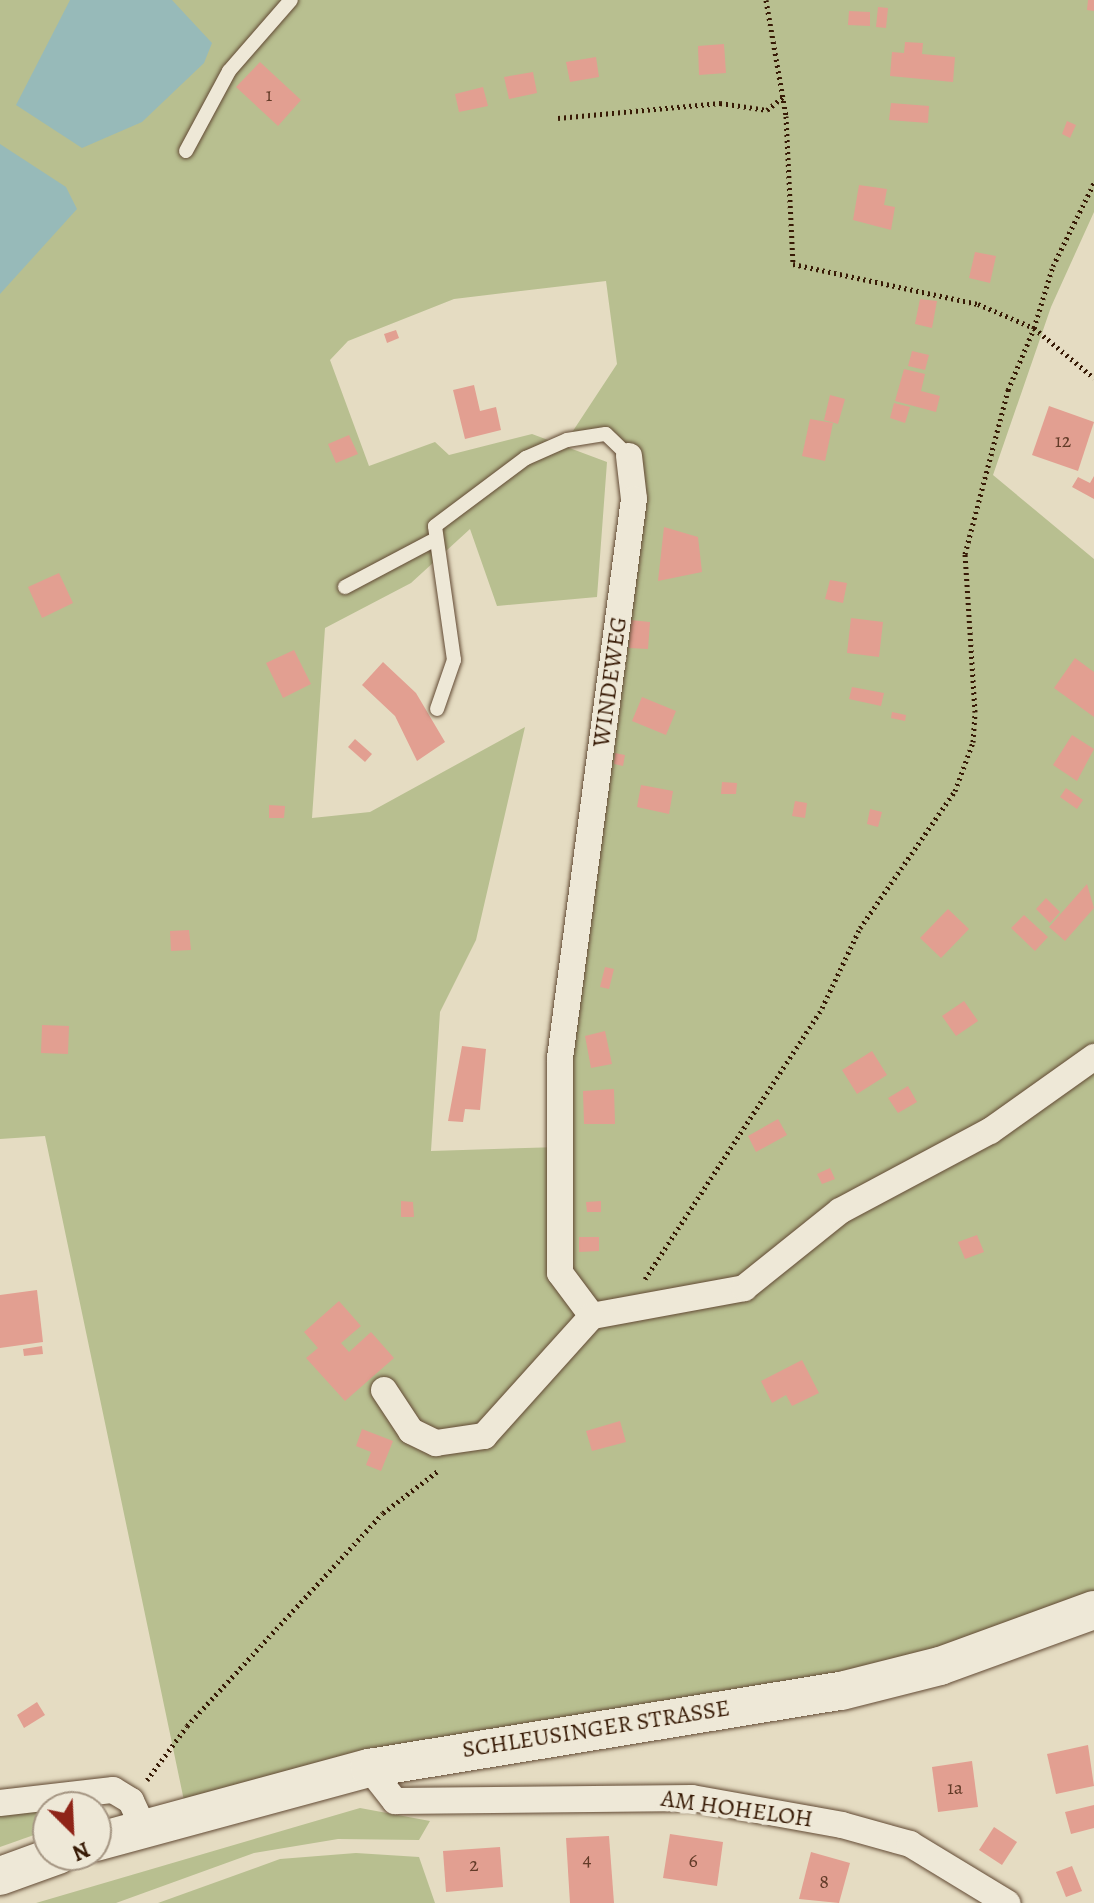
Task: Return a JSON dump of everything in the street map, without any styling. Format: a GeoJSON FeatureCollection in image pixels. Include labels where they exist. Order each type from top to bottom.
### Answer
{"type":"FeatureCollection","features":[{"type":"Feature","properties":{"kind":"main road","name":"SCHLEUSINGER STRASSE"},"geometry":{"type":"LineString","coordinates":[[112,1831],[137,1814],[369,1768],[841,1691],[940,1666],[1094,1610]]}},
{"type":"Feature","properties":{"kind":"main road"},"geometry":{"type":"LineString","coordinates":[[0,1876],[32,1864]]}},
{"type":"Feature","properties":{"kind":"street","name":"WINDEWEG"},"geometry":{"type":"LineString","coordinates":[[592,1316],[560,1273],[560,1058],[634,499],[629,456]]}},
{"type":"Feature","properties":{"kind":"street"},"geometry":{"type":"LineString","coordinates":[[384,1390],[411,1431],[436,1443],[484,1436],[592,1316],[640,1303],[744,1288],[840,1211],[990,1131],[1094,1057]]}},
{"type":"Feature","properties":{"kind":"street","name":"AM HOHELOH"},"geometry":{"type":"LineString","coordinates":[[369,1768],[395,1801],[692,1798],[842,1825],[910,1844],[1007,1903]]}},
{"type":"Feature","properties":{"kind":"street"},"geometry":{"type":"LineString","coordinates":[[0,1803],[113,1790],[137,1814]]}},
{"type":"Feature","properties":{"kind":"lane"},"geometry":{"type":"LineString","coordinates":[[186,151],[229,71],[291,0]]}},
{"type":"Feature","properties":{"kind":"lane","name":"WINDEWEG"},"geometry":{"type":"LineString","coordinates":[[432,541],[450,509],[553,445],[606,434],[629,456]]}},
{"type":"Feature","properties":{"kind":"lane"},"geometry":{"type":"LineString","coordinates":[[345,587],[432,541],[454,660],[437,709]]}},
{"type":"Feature","properties":{"kind":"path"},"geometry":{"type":"LineString","coordinates":[[766,0],[784,97],[793,264],[978,304],[1034,328],[1094,378]]}},
{"type":"Feature","properties":{"kind":"path"},"geometry":{"type":"LineString","coordinates":[[558,118],[720,103],[767,110],[784,97]]}},
{"type":"Feature","properties":{"kind":"path"},"geometry":{"type":"LineString","coordinates":[[640,1303],[646,1278],[822,1008],[860,928],[955,791],[973,742],[965,554],[1008,390],[1034,328],[1053,266],[1094,183]]}},
{"type":"Feature","properties":{"kind":"path"},"geometry":{"type":"LineString","coordinates":[[137,1814],[187,1726],[383,1513],[484,1436]]}},
{"type":"Feature","properties":{"kind":"green space"},"geometry":{"type":"Polygon","coordinates":[[[0,0],[1094,0],[1094,212],[1051,307],[993,475],[1094,559],[1094,1610],[1039,1632],[187,1815],[45,1136],[0,1139],[0,0]],[[606,281],[454,299],[348,341],[330,360],[369,466],[435,442],[449,455],[532,434],[607,462],[597,597],[497,606],[470,529],[411,583],[325,628],[312,818],[370,812],[525,727],[476,940],[440,1012],[431,1151],[560,1147],[629,456],[606,434],[567,440],[617,364],[606,281]]]}},
{"type":"Feature","properties":{"kind":"green space"},"geometry":{"type":"Polygon","coordinates":[[[360,1808],[430,1821],[419,1840],[338,1839],[254,1853],[116,1903],[36,1903],[360,1808]]]}},
{"type":"Feature","properties":{"kind":"green space"},"geometry":{"type":"Polygon","coordinates":[[[32,1811],[32,1836],[0,1847],[0,1812],[32,1811]]]}},
{"type":"Feature","properties":{"kind":"green space"},"geometry":{"type":"Polygon","coordinates":[[[356,1853],[419,1857],[435,1903],[158,1903],[280,1859],[356,1853]]]}},
{"type":"Feature","properties":{"kind":"water"},"geometry":{"type":"Polygon","coordinates":[[[70,0],[172,0],[212,43],[204,63],[142,122],[82,148],[16,105],[70,0]]]}},
{"type":"Feature","properties":{"kind":"water"},"geometry":{"type":"Polygon","coordinates":[[[0,144],[66,187],[77,209],[0,294],[0,144]]]}},
{"type":"Feature","properties":{"kind":"building"},"geometry":{"type":"Polygon","coordinates":[[[1088,0],[1094,0],[1094,11],[1087,10],[1088,0]]]}},
{"type":"Feature","properties":{"kind":"building"},"geometry":{"type":"Polygon","coordinates":[[[878,7],[888,8],[886,28],[876,27],[878,7]]]}},
{"type":"Feature","properties":{"kind":"building"},"geometry":{"type":"Polygon","coordinates":[[[849,11],[870,12],[870,26],[848,25],[849,11]]]}},
{"type":"Feature","properties":{"kind":"building"},"geometry":{"type":"Polygon","coordinates":[[[905,42],[923,43],[922,54],[955,57],[953,82],[890,76],[892,52],[904,53],[905,42]]]}},
{"type":"Feature","properties":{"kind":"building"},"geometry":{"type":"Polygon","coordinates":[[[724,44],[726,73],[699,75],[698,46],[724,44]]]}},
{"type":"Feature","properties":{"kind":"building"},"geometry":{"type":"Polygon","coordinates":[[[596,57],[599,77],[570,82],[566,62],[596,57]]]}},
{"type":"Feature","properties":{"kind":"building"},"geometry":{"type":"Polygon","coordinates":[[[260,62],[301,100],[278,126],[236,87],[260,62]]]}},
{"type":"Feature","properties":{"kind":"building"},"geometry":{"type":"Polygon","coordinates":[[[533,72],[537,93],[509,99],[504,77],[533,72]]]}},
{"type":"Feature","properties":{"kind":"building"},"geometry":{"type":"Polygon","coordinates":[[[483,87],[488,106],[459,112],[455,94],[483,87]]]}},
{"type":"Feature","properties":{"kind":"building"},"geometry":{"type":"Polygon","coordinates":[[[891,103],[929,106],[928,123],[889,120],[891,103]]]}},
{"type":"Feature","properties":{"kind":"building"},"geometry":{"type":"Polygon","coordinates":[[[1067,121],[1076,125],[1070,138],[1062,134],[1067,121]]]}},
{"type":"Feature","properties":{"kind":"building"},"geometry":{"type":"Polygon","coordinates":[[[859,185],[887,189],[884,205],[895,207],[891,230],[853,220],[859,185]]]}},
{"type":"Feature","properties":{"kind":"building"},"geometry":{"type":"Polygon","coordinates":[[[975,252],[996,256],[990,283],[969,278],[975,252]]]}},
{"type":"Feature","properties":{"kind":"building"},"geometry":{"type":"Polygon","coordinates":[[[920,299],[937,301],[932,328],[915,324],[920,299]]]}},
{"type":"Feature","properties":{"kind":"building"},"geometry":{"type":"Polygon","coordinates":[[[396,330],[399,338],[387,343],[384,334],[396,330]]]}},
{"type":"Feature","properties":{"kind":"building"},"geometry":{"type":"Polygon","coordinates":[[[912,351],[929,355],[925,370],[908,366],[912,351]]]}},
{"type":"Feature","properties":{"kind":"building"},"geometry":{"type":"Polygon","coordinates":[[[904,369],[925,374],[921,391],[940,396],[936,412],[895,401],[904,369]]]}},
{"type":"Feature","properties":{"kind":"building"},"geometry":{"type":"Polygon","coordinates":[[[474,385],[480,411],[496,407],[501,430],[465,439],[453,390],[474,385]]]}},
{"type":"Feature","properties":{"kind":"building"},"geometry":{"type":"Polygon","coordinates":[[[830,395],[845,399],[838,424],[824,420],[830,395]]]}},
{"type":"Feature","properties":{"kind":"building"},"geometry":{"type":"Polygon","coordinates":[[[894,403],[910,407],[905,423],[890,418],[894,403]]]}},
{"type":"Feature","properties":{"kind":"building"},"geometry":{"type":"Polygon","coordinates":[[[1049,406],[1094,422],[1078,471],[1032,455],[1049,406]]]}},
{"type":"Feature","properties":{"kind":"building"},"geometry":{"type":"Polygon","coordinates":[[[810,419],[833,423],[825,461],[802,456],[810,419]]]}},
{"type":"Feature","properties":{"kind":"building"},"geometry":{"type":"Polygon","coordinates":[[[349,435],[358,454],[336,463],[328,444],[349,435]]]}},
{"type":"Feature","properties":{"kind":"building"},"geometry":{"type":"Polygon","coordinates":[[[1094,476],[1094,499],[1072,487],[1078,477],[1090,483],[1094,476]]]}},
{"type":"Feature","properties":{"kind":"building"},"geometry":{"type":"Polygon","coordinates":[[[664,527],[698,537],[702,572],[658,581],[664,527]]]}},
{"type":"Feature","properties":{"kind":"building"},"geometry":{"type":"Polygon","coordinates":[[[59,573],[73,603],[42,618],[28,587],[59,573]]]}},
{"type":"Feature","properties":{"kind":"building"},"geometry":{"type":"Polygon","coordinates":[[[830,580],[847,583],[843,603],[825,599],[830,580]]]}},
{"type":"Feature","properties":{"kind":"building"},"geometry":{"type":"Polygon","coordinates":[[[851,618],[883,622],[879,657],[847,653],[851,618]]]}},
{"type":"Feature","properties":{"kind":"building"},"geometry":{"type":"Polygon","coordinates":[[[631,620],[650,622],[648,649],[629,648],[631,620]]]}},
{"type":"Feature","properties":{"kind":"building"},"geometry":{"type":"Polygon","coordinates":[[[294,650],[311,684],[283,698],[266,663],[294,650]]]}},
{"type":"Feature","properties":{"kind":"building"},"geometry":{"type":"Polygon","coordinates":[[[1075,658],[1094,672],[1094,717],[1054,688],[1075,658]]]}},
{"type":"Feature","properties":{"kind":"building"},"geometry":{"type":"Polygon","coordinates":[[[383,662],[416,693],[445,742],[417,761],[395,716],[362,685],[383,662]]]}},
{"type":"Feature","properties":{"kind":"building"},"geometry":{"type":"Polygon","coordinates":[[[852,687],[884,693],[881,706],[849,699],[852,687]]]}},
{"type":"Feature","properties":{"kind":"building"},"geometry":{"type":"Polygon","coordinates":[[[642,697],[676,711],[666,735],[632,721],[642,697]]]}},
{"type":"Feature","properties":{"kind":"building"},"geometry":{"type":"Polygon","coordinates":[[[892,712],[906,715],[905,721],[891,718],[892,712]]]}},
{"type":"Feature","properties":{"kind":"building"},"geometry":{"type":"Polygon","coordinates":[[[1072,735],[1094,749],[1077,781],[1053,765],[1072,735]]]}},
{"type":"Feature","properties":{"kind":"building"},"geometry":{"type":"Polygon","coordinates":[[[355,739],[372,754],[365,762],[348,747],[355,739]]]}},
{"type":"Feature","properties":{"kind":"building"},"geometry":{"type":"Polygon","coordinates":[[[615,753],[625,755],[623,766],[614,764],[615,753]]]}},
{"type":"Feature","properties":{"kind":"building"},"geometry":{"type":"Polygon","coordinates":[[[722,782],[737,783],[736,794],[721,794],[722,782]]]}},
{"type":"Feature","properties":{"kind":"building"},"geometry":{"type":"Polygon","coordinates":[[[641,785],[673,791],[669,814],[637,807],[641,785]]]}},
{"type":"Feature","properties":{"kind":"building"},"geometry":{"type":"Polygon","coordinates":[[[1066,788],[1083,800],[1077,809],[1060,797],[1066,788]]]}},
{"type":"Feature","properties":{"kind":"building"},"geometry":{"type":"Polygon","coordinates":[[[795,801],[807,803],[805,818],[792,816],[795,801]]]}},
{"type":"Feature","properties":{"kind":"building"},"geometry":{"type":"Polygon","coordinates":[[[269,805],[285,806],[284,818],[269,818],[269,805]]]}},
{"type":"Feature","properties":{"kind":"building"},"geometry":{"type":"Polygon","coordinates":[[[870,809],[882,812],[878,827],[867,824],[870,809]]]}},
{"type":"Feature","properties":{"kind":"building"},"geometry":{"type":"Polygon","coordinates":[[[1087,884],[1094,908],[1065,941],[1049,927],[1087,884]]]}},
{"type":"Feature","properties":{"kind":"building"},"geometry":{"type":"Polygon","coordinates":[[[1046,898],[1060,912],[1050,923],[1036,909],[1046,898]]]}},
{"type":"Feature","properties":{"kind":"building"},"geometry":{"type":"Polygon","coordinates":[[[948,909],[969,929],[941,958],[920,938],[948,909]]]}},
{"type":"Feature","properties":{"kind":"building"},"geometry":{"type":"Polygon","coordinates":[[[1024,915],[1048,937],[1035,951],[1011,928],[1024,915]]]}},
{"type":"Feature","properties":{"kind":"building"},"geometry":{"type":"Polygon","coordinates":[[[189,930],[191,950],[171,951],[170,931],[189,930]]]}},
{"type":"Feature","properties":{"kind":"building"},"geometry":{"type":"Polygon","coordinates":[[[605,967],[614,969],[609,989],[600,987],[605,967]]]}},
{"type":"Feature","properties":{"kind":"building"},"geometry":{"type":"Polygon","coordinates":[[[964,1001],[978,1021],[956,1036],[942,1016],[964,1001]]]}},
{"type":"Feature","properties":{"kind":"building"},"geometry":{"type":"Polygon","coordinates":[[[42,1025],[69,1026],[68,1054],[41,1053],[42,1025]]]}},
{"type":"Feature","properties":{"kind":"building"},"geometry":{"type":"Polygon","coordinates":[[[605,1031],[612,1064],[591,1068],[585,1036],[605,1031]]]}},
{"type":"Feature","properties":{"kind":"building"},"geometry":{"type":"Polygon","coordinates":[[[462,1046],[486,1049],[480,1110],[465,1109],[463,1122],[448,1121],[462,1046]]]}},
{"type":"Feature","properties":{"kind":"building"},"geometry":{"type":"Polygon","coordinates":[[[872,1051],[887,1075],[857,1094],[842,1070],[872,1051]]]}},
{"type":"Feature","properties":{"kind":"building"},"geometry":{"type":"Polygon","coordinates":[[[908,1086],[917,1102],[898,1113],[888,1098],[908,1086]]]}},
{"type":"Feature","properties":{"kind":"building"},"geometry":{"type":"Polygon","coordinates":[[[614,1089],[615,1124],[584,1124],[583,1091],[614,1089]]]}},
{"type":"Feature","properties":{"kind":"building"},"geometry":{"type":"Polygon","coordinates":[[[778,1119],[787,1135],[756,1152],[748,1136],[778,1119]]]}},
{"type":"Feature","properties":{"kind":"building"},"geometry":{"type":"Polygon","coordinates":[[[830,1168],[835,1179],[822,1184],[817,1174],[830,1168]]]}},
{"type":"Feature","properties":{"kind":"building"},"geometry":{"type":"Polygon","coordinates":[[[401,1201],[413,1202],[414,1217],[401,1217],[401,1201]]]}},
{"type":"Feature","properties":{"kind":"building"},"geometry":{"type":"Polygon","coordinates":[[[601,1201],[601,1212],[587,1212],[586,1202],[601,1201]]]}},
{"type":"Feature","properties":{"kind":"building"},"geometry":{"type":"Polygon","coordinates":[[[977,1235],[984,1252],[965,1259],[958,1242],[977,1235]]]}},
{"type":"Feature","properties":{"kind":"building"},"geometry":{"type":"Polygon","coordinates":[[[579,1237],[599,1237],[599,1251],[579,1252],[579,1237]]]}},
{"type":"Feature","properties":{"kind":"building"},"geometry":{"type":"Polygon","coordinates":[[[37,1290],[43,1342],[0,1348],[0,1295],[37,1290]]]}},
{"type":"Feature","properties":{"kind":"building"},"geometry":{"type":"Polygon","coordinates":[[[339,1301],[361,1326],[341,1343],[349,1352],[371,1332],[394,1358],[345,1401],[306,1358],[318,1348],[304,1332],[339,1301]]]}},
{"type":"Feature","properties":{"kind":"building"},"geometry":{"type":"Polygon","coordinates":[[[42,1346],[43,1354],[24,1356],[23,1349],[42,1346]]]}},
{"type":"Feature","properties":{"kind":"building"},"geometry":{"type":"Polygon","coordinates":[[[802,1360],[819,1393],[792,1406],[786,1395],[772,1403],[761,1381],[802,1360]]]}},
{"type":"Feature","properties":{"kind":"building"},"geometry":{"type":"Polygon","coordinates":[[[620,1421],[626,1442],[592,1451],[586,1431],[620,1421]]]}},
{"type":"Feature","properties":{"kind":"building"},"geometry":{"type":"Polygon","coordinates":[[[362,1429],[393,1441],[381,1471],[366,1465],[371,1452],[356,1446],[362,1429]]]}},
{"type":"Feature","properties":{"kind":"building"},"geometry":{"type":"Polygon","coordinates":[[[37,1702],[45,1715],[24,1728],[17,1715],[37,1702]]]}},
{"type":"Feature","properties":{"kind":"building"},"geometry":{"type":"Polygon","coordinates":[[[1088,1745],[1094,1786],[1056,1794],[1047,1754],[1088,1745]]]}},
{"type":"Feature","properties":{"kind":"building"},"geometry":{"type":"Polygon","coordinates":[[[972,1761],[978,1807],[938,1812],[932,1767],[972,1761]]]}},
{"type":"Feature","properties":{"kind":"building"},"geometry":{"type":"Polygon","coordinates":[[[1094,1805],[1094,1828],[1071,1834],[1065,1812],[1094,1805]]]}},
{"type":"Feature","properties":{"kind":"building"},"geometry":{"type":"Polygon","coordinates":[[[994,1827],[1017,1842],[1002,1865],[979,1850],[994,1827]]]}},
{"type":"Feature","properties":{"kind":"building"},"geometry":{"type":"Polygon","coordinates":[[[670,1834],[723,1842],[717,1886],[663,1878],[670,1834]]]}},
{"type":"Feature","properties":{"kind":"building"},"geometry":{"type":"Polygon","coordinates":[[[609,1836],[614,1903],[570,1903],[566,1838],[609,1836]]]}},
{"type":"Feature","properties":{"kind":"building"},"geometry":{"type":"Polygon","coordinates":[[[500,1847],[503,1887],[446,1892],[443,1851],[500,1847]]]}},
{"type":"Feature","properties":{"kind":"building"},"geometry":{"type":"Polygon","coordinates":[[[811,1852],[850,1863],[839,1903],[799,1899],[811,1852]]]}},
{"type":"Feature","properties":{"kind":"building"},"geometry":{"type":"Polygon","coordinates":[[[1072,1866],[1082,1891],[1066,1897],[1056,1872],[1072,1866]]]}}]}
